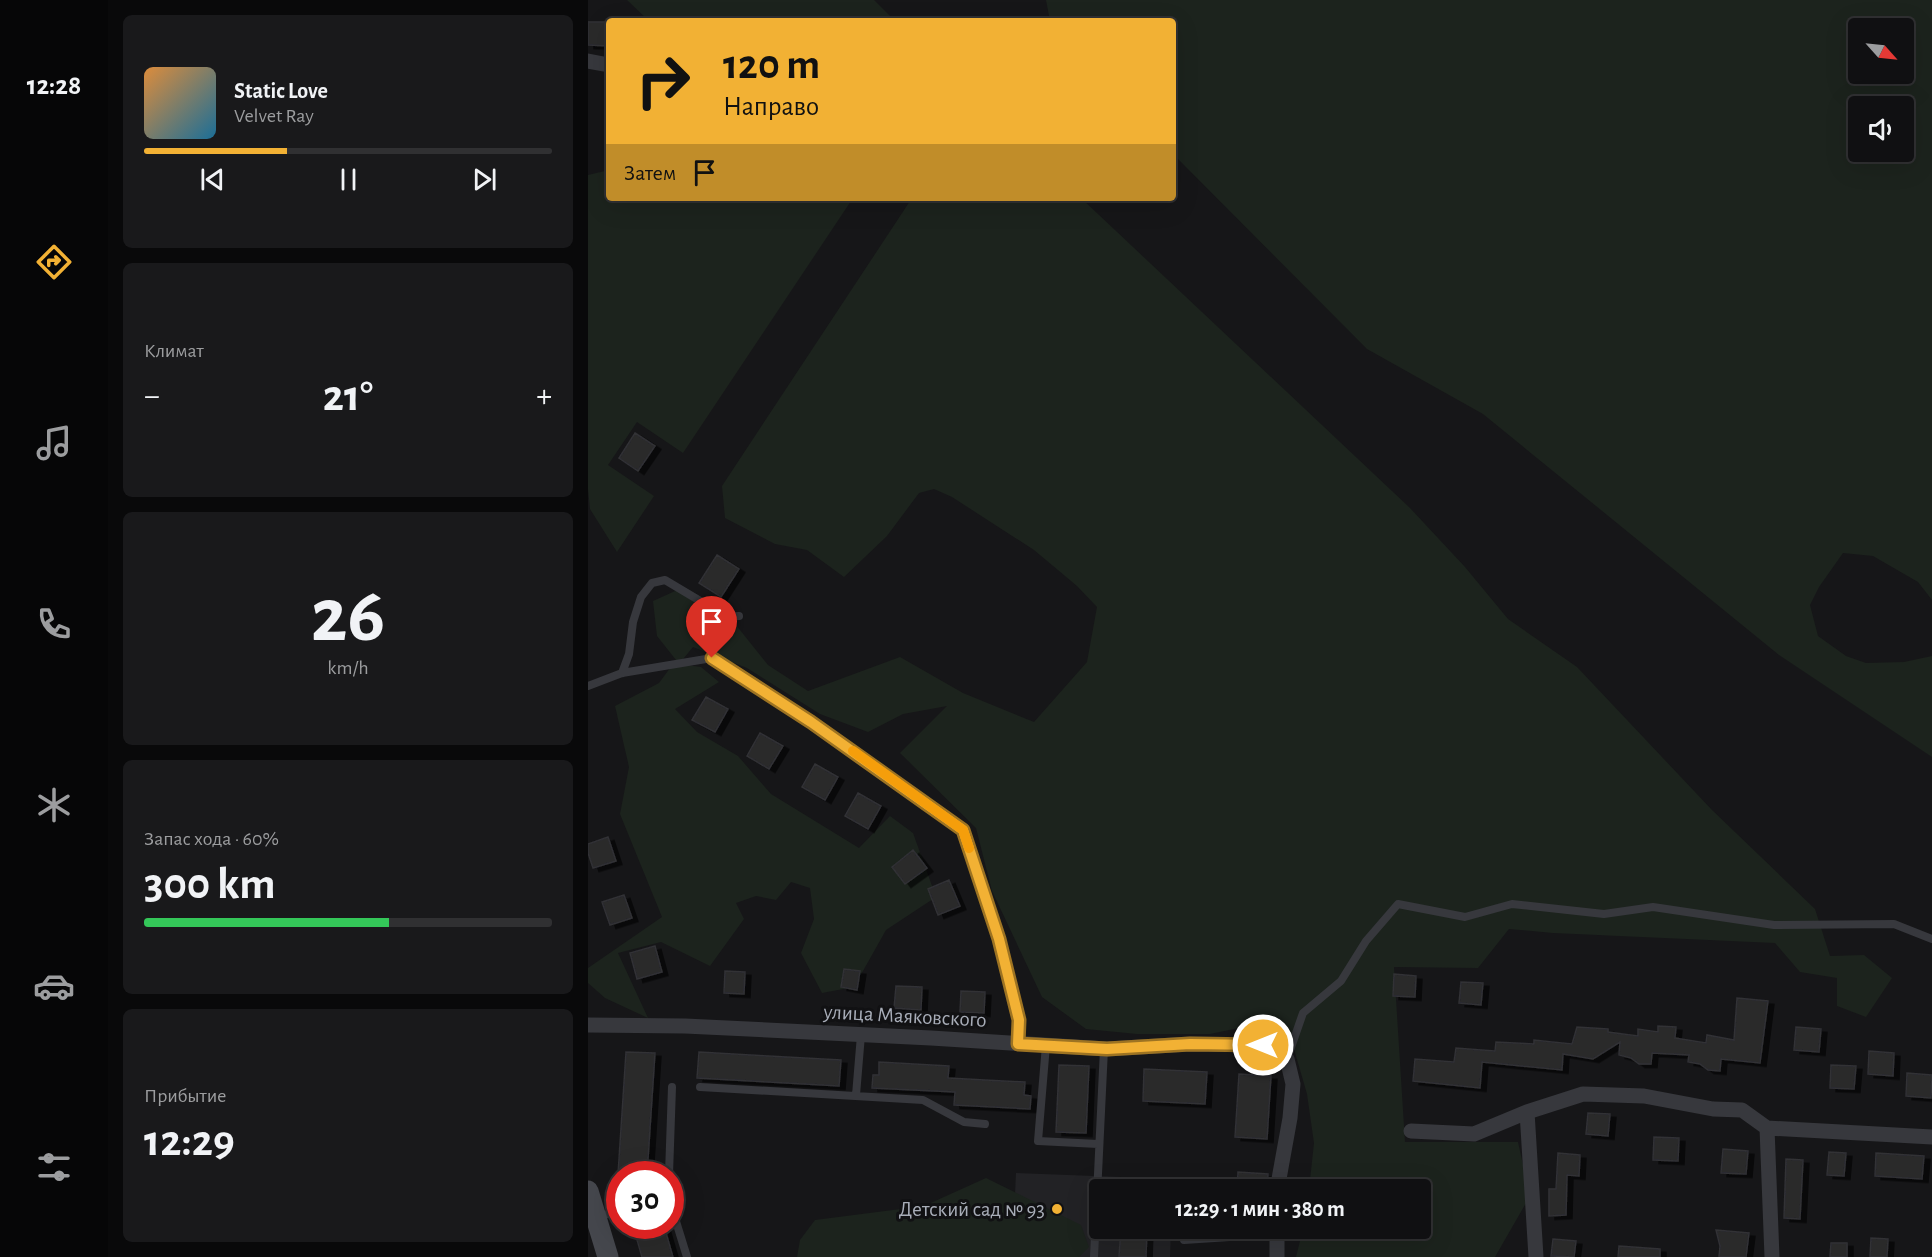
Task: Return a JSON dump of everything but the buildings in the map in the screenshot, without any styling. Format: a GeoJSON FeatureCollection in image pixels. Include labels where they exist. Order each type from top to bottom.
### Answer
{"type":"FeatureCollection","features":[{"type":"Feature","properties":{"kind":"street"},"geometry":{"type":"LineString","coordinates":[[588,61],[606,64]]}},
{"type":"Feature","properties":{"kind":"street","name":"улица Маяковского"},"geometry":{"type":"LineString","coordinates":[[588,1025],[685,1026],[1104,1049],[1190,1044],[1263,1045],[1287,1059]]}},
{"type":"Feature","properties":{"kind":"street"},"geometry":{"type":"LineString","coordinates":[[1279,1179],[1290,1118],[1293,1084],[1287,1059]]}},
{"type":"Feature","properties":{"kind":"street"},"geometry":{"type":"LineString","coordinates":[[1411,1131],[1474,1134],[1527,1112],[1583,1094],[1644,1096],[1713,1108],[1742,1110],[1767,1128],[1932,1137]]}},
{"type":"Feature","properties":{"kind":"street"},"geometry":{"type":"LineString","coordinates":[[1527,1112],[1536,1257]]}},
{"type":"Feature","properties":{"kind":"street"},"geometry":{"type":"LineString","coordinates":[[1767,1128],[1772,1257]]}},
{"type":"Feature","properties":{"kind":"street"},"geometry":{"type":"LineString","coordinates":[[588,1191],[608,1257]]}},
{"type":"Feature","properties":{"kind":"street"},"geometry":{"type":"LineString","coordinates":[[1277,1239],[1277,1257]]}},
{"type":"Feature","properties":{"kind":"lane"},"geometry":{"type":"LineString","coordinates":[[622,673],[629,654],[633,622],[638,605],[652,583],[665,580],[727,617],[739,616]]}},
{"type":"Feature","properties":{"kind":"lane"},"geometry":{"type":"LineString","coordinates":[[588,686],[622,673],[712,658],[811,722],[963,830],[1002,951],[1019,1020],[1018,1044]]}},
{"type":"Feature","properties":{"kind":"lane"},"geometry":{"type":"LineString","coordinates":[[1287,1059],[1303,1013],[1341,981],[1366,941],[1398,904],[1465,917],[1512,904],[1604,914],[1653,907],[1774,925],[1894,924],[1932,939]]}},
{"type":"Feature","properties":{"kind":"lane"},"geometry":{"type":"LineString","coordinates":[[856,1095],[861,1035]]}},
{"type":"Feature","properties":{"kind":"lane"},"geometry":{"type":"LineString","coordinates":[[1046,1045],[1038,1141],[1098,1144]]}},
{"type":"Feature","properties":{"kind":"lane"},"geometry":{"type":"LineString","coordinates":[[1094,1257],[1104,1049]]}},
{"type":"Feature","properties":{"kind":"lane"},"geometry":{"type":"LineString","coordinates":[[669,1161],[672,1087]]}},
{"type":"Feature","properties":{"kind":"lane"},"geometry":{"type":"LineString","coordinates":[[700,1087],[923,1100],[964,1122],[985,1124]]}},
{"type":"Feature","properties":{"kind":"lane"},"geometry":{"type":"LineString","coordinates":[[596,1218],[606,1215]]}},
{"type":"Feature","properties":{"kind":"lane"},"geometry":{"type":"LineString","coordinates":[[681,1239],[687,1257]]}},
{"type":"Feature","properties":{"kind":"lane"},"geometry":{"type":"LineString","coordinates":[[1184,1240],[1194,1239]]}},
{"type":"Feature","properties":{"kind":"shaded area"},"geometry":{"type":"Polygon","coordinates":[[[627,0],[874,0],[892,18],[646,18],[627,0]]]}},
{"type":"Feature","properties":{"kind":"shaded area"},"geometry":{"type":"Polygon","coordinates":[[[1046,0],[1932,0],[1932,600],[1918,582],[1873,556],[1843,553],[1819,587],[1810,605],[1818,636],[1846,656],[1866,663],[1904,662],[1932,656],[1932,757],[1779,655],[1483,414],[1367,349],[1176,157],[1176,18],[1049,18],[1046,0]]]}},
{"type":"Feature","properties":{"kind":"shaded area"},"geometry":{"type":"Polygon","coordinates":[[[606,171],[606,201],[851,201],[683,453],[637,422],[608,465],[654,496],[617,552],[590,509],[588,489],[588,175],[606,171]]]}},
{"type":"Feature","properties":{"kind":"shaded area"},"geometry":{"type":"Polygon","coordinates":[[[910,201],[1084,201],[1410,508],[1465,567],[1508,619],[1577,667],[1712,810],[1815,909],[1830,956],[1864,955],[1892,978],[1866,1017],[1837,1006],[1837,978],[1800,972],[1775,943],[1509,929],[1478,968],[1394,967],[1405,1142],[1518,1142],[1530,1196],[1495,1257],[1296,1257],[1300,1239],[1431,1239],[1431,1179],[1310,1179],[1314,1143],[1307,1094],[1294,1049],[1258,1024],[1210,1034],[1137,1034],[1086,1029],[1042,997],[992,891],[976,828],[900,753],[947,706],[903,714],[868,732],[820,714],[747,668],[693,647],[679,664],[701,667],[719,682],[675,709],[697,732],[738,756],[771,794],[859,848],[890,816],[913,833],[936,897],[886,930],[854,987],[822,993],[801,953],[814,919],[810,888],[791,882],[776,900],[756,896],[736,903],[744,919],[710,966],[661,942],[618,953],[648,1018],[605,998],[588,983],[588,968],[662,917],[620,814],[629,767],[615,706],[659,683],[676,660],[657,636],[653,601],[684,587],[724,610],[768,665],[808,691],[900,657],[963,693],[1034,722],[1087,662],[1097,607],[1077,586],[1034,550],[952,497],[934,489],[919,493],[887,536],[844,577],[807,550],[775,544],[725,518],[722,486],[910,201]]]}},
{"type":"Feature","properties":{"kind":"shaded area","name":"Детский сад № 93"},"geometry":{"type":"Polygon","coordinates":[[[1016,1173],[1173,1179],[1089,1179],[1089,1239],[1171,1239],[1170,1257],[1012,1257],[1016,1173]]]}},
{"type":"Feature","properties":{"kind":"shaded area"},"geometry":{"type":"Polygon","coordinates":[[[986,1178],[1081,1225],[1089,1247],[1079,1257],[797,1257],[800,1240],[815,1220],[924,1206],[986,1178]]]}},
{"type":"Feature","properties":{"kind":"slow traffic"},"geometry":{"type":"LineString","coordinates":[[853,751],[963,830],[969,848]]}},
{"type":"Feature","properties":{"kind":"place","name":"Детский сад № 93"},"geometry":{"type":"Point","coordinates":[1057,1209]}},
{"type":"Feature","properties":{"kind":"route"},"geometry":{"type":"LineString","coordinates":[[712,658],[811,722],[963,830],[999,939],[1019,1020],[1018,1044],[1107,1049],[1190,1044],[1263,1045]]}}]}
